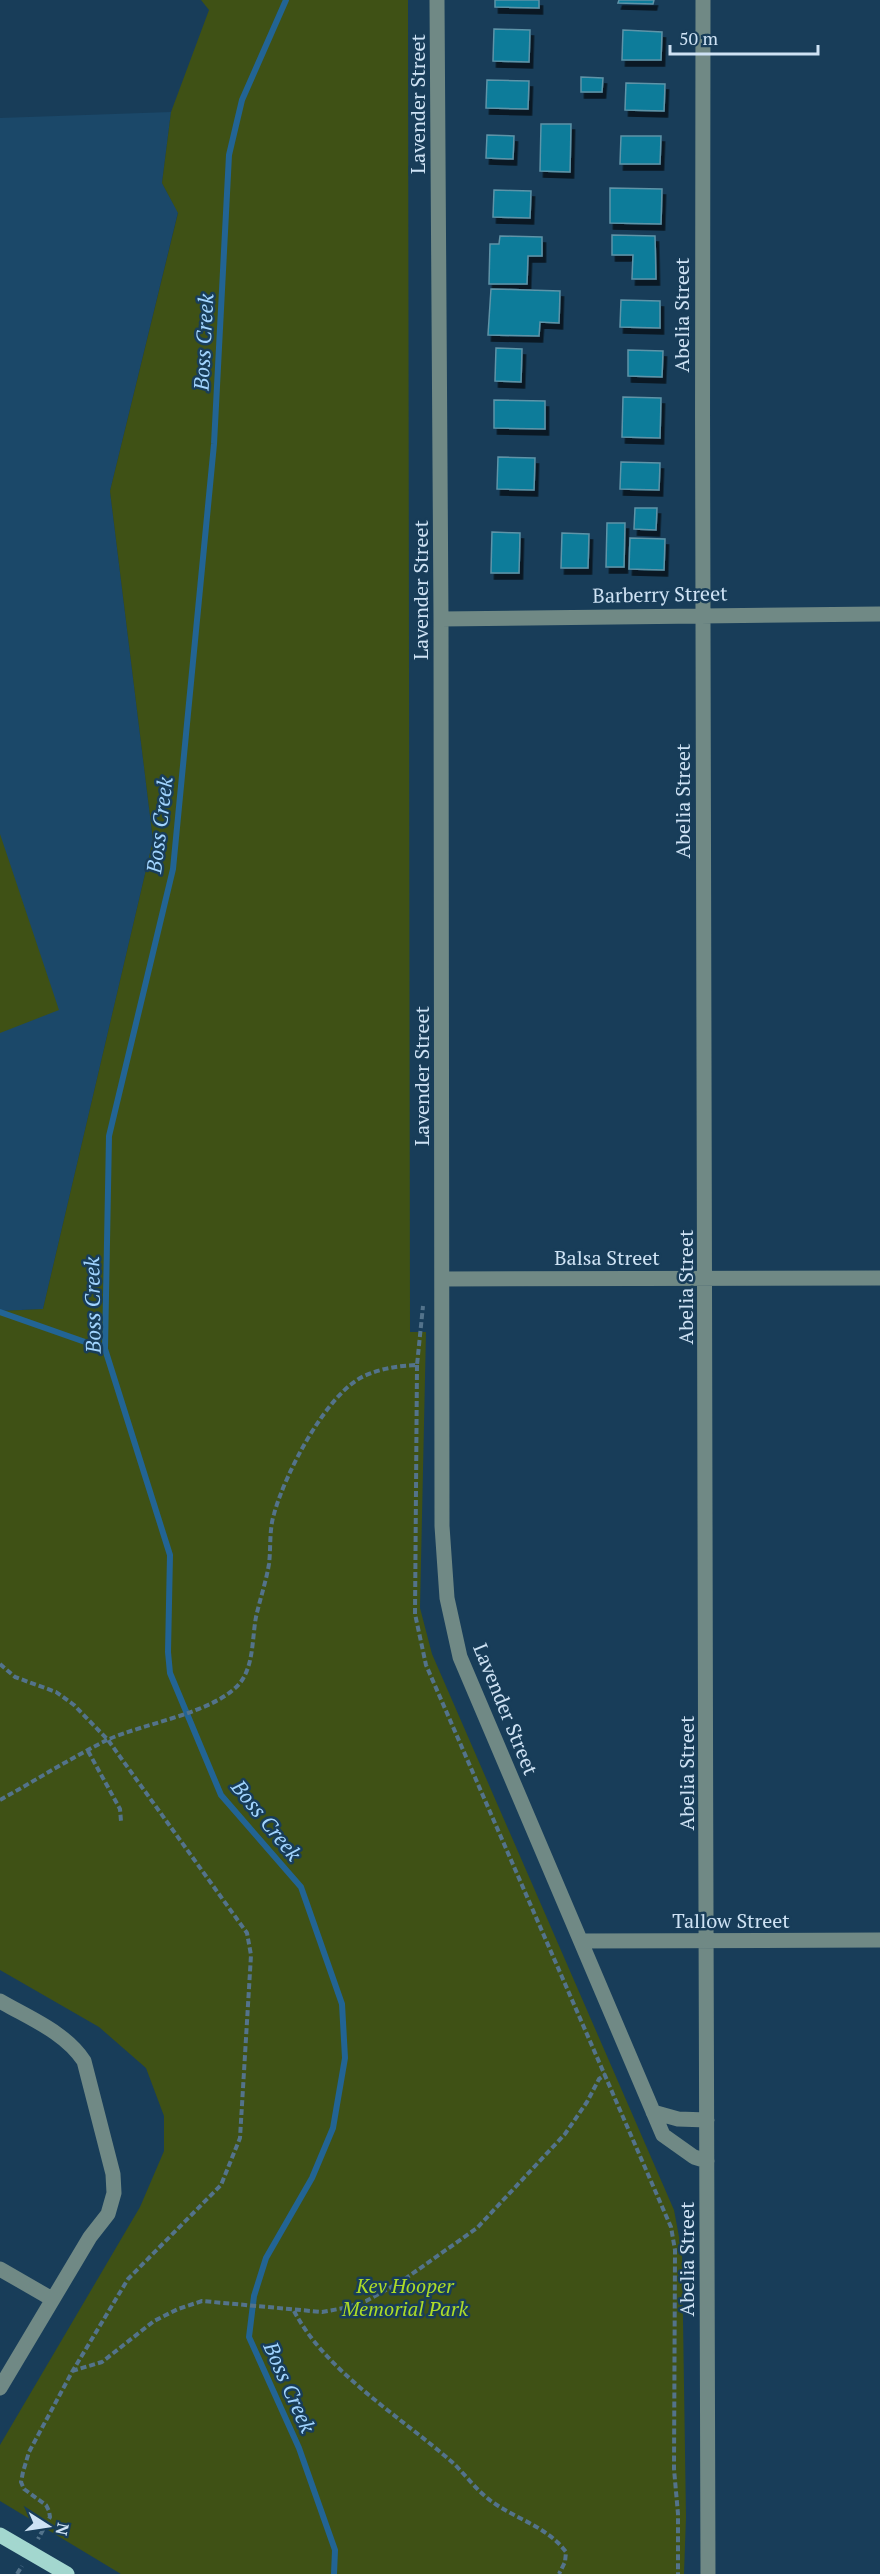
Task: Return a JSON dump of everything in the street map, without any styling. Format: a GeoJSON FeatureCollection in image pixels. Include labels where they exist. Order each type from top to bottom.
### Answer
{"type":"FeatureCollection","features":[{"type":"Feature","properties":{"kind":"main road"},"geometry":{"type":"LineString","coordinates":[[0,2535],[67,2574]]}},
{"type":"Feature","properties":{"kind":"street","name":"Lavender Street"},"geometry":{"type":"LineString","coordinates":[[437,0],[441,619],[442,1526],[447,1598],[460,1657],[663,2134],[694,2157],[707,2161]]}},
{"type":"Feature","properties":{"kind":"street","name":"Abelia Street"},"geometry":{"type":"LineString","coordinates":[[703,0],[702,614],[706,1278],[708,2574]]}},
{"type":"Feature","properties":{"kind":"street","name":"Barberry Street"},"geometry":{"type":"LineString","coordinates":[[441,619],[702,614],[880,614]]}},
{"type":"Feature","properties":{"kind":"street","name":"Balsa Street"},"geometry":{"type":"LineString","coordinates":[[443,1279],[880,1278]]}},
{"type":"Feature","properties":{"kind":"street","name":"Tallow Street"},"geometry":{"type":"LineString","coordinates":[[581,1941],[880,1940]]}},
{"type":"Feature","properties":{"kind":"street"},"geometry":{"type":"LineString","coordinates":[[0,2001],[64,2039],[80,2054],[84,2061],[112,2174],[114,2193],[108,2214],[90,2237],[0,2388]]}},
{"type":"Feature","properties":{"kind":"street"},"geometry":{"type":"LineString","coordinates":[[653,2112],[678,2119],[707,2120]]}},
{"type":"Feature","properties":{"kind":"street"},"geometry":{"type":"LineString","coordinates":[[0,2269],[52,2299]]}},
{"type":"Feature","properties":{"kind":"path"},"geometry":{"type":"LineString","coordinates":[[423,1302],[417,1365],[414,1592],[419,1640],[426,1665],[663,2203],[671,2227],[675,2250],[674,2469],[678,2514],[678,2574]]}},
{"type":"Feature","properties":{"kind":"path"},"geometry":{"type":"LineString","coordinates":[[0,1800],[108,1740],[221,1698],[240,1682],[248,1668],[268,1567],[273,1515],[290,1470],[313,1428],[339,1398],[362,1377],[389,1366],[417,1365]]}},
{"type":"Feature","properties":{"kind":"path"},"geometry":{"type":"LineString","coordinates":[[0,1664],[15,1677],[57,1692],[74,1705],[108,1740],[247,1933],[251,1955],[240,2138],[221,2184],[128,2279],[72,2372],[29,2452],[21,2482],[24,2489],[46,2505],[50,2511],[46,2526],[16,2574]]}},
{"type":"Feature","properties":{"kind":"path"},"geometry":{"type":"LineString","coordinates":[[88,1751],[120,1809],[121,1821]]}},
{"type":"Feature","properties":{"kind":"path"},"geometry":{"type":"LineString","coordinates":[[72,2372],[102,2362],[154,2321],[178,2309],[202,2301],[277,2306],[322,2312],[366,2301],[402,2281],[477,2228],[565,2134],[587,2102],[599,2079],[606,2074]]}},
{"type":"Feature","properties":{"kind":"path"},"geometry":{"type":"LineString","coordinates":[[294,2310],[304,2329],[333,2363],[453,2463],[491,2501],[532,2523],[560,2543],[566,2552],[560,2574]]}},
{"type":"Feature","properties":{"kind":"shaded area"},"geometry":{"type":"Polygon","coordinates":[[[171,112],[162,183],[178,212],[110,491],[153,840],[43,1309],[0,1311],[0,118],[171,112]]]}},
{"type":"Feature","properties":{"kind":"green space","name":"Kev Hooper Memorial Park"},"geometry":{"type":"Polygon","coordinates":[[[201,0],[408,0],[410,1332],[426,1332],[420,1608],[432,1654],[674,2210],[682,2253],[686,2517],[684,2574],[121,2574],[0,2501],[0,2445],[140,2207],[164,2151],[164,2116],[146,2068],[99,2027],[0,1970],[0,1311],[43,1309],[153,840],[110,491],[178,213],[162,183],[171,112],[209,10],[201,0]]]}},
{"type":"Feature","properties":{"kind":"green space"},"geometry":{"type":"Polygon","coordinates":[[[0,834],[59,1010],[0,1033],[0,834]]]}},
{"type":"Feature","properties":{"kind":"building"},"geometry":{"type":"Polygon","coordinates":[[[495,0],[539,0],[539,8],[495,7],[495,0]]]}},
{"type":"Feature","properties":{"kind":"building"},"geometry":{"type":"Polygon","coordinates":[[[619,0],[654,0],[653,4],[618,3],[619,0]]]}},
{"type":"Feature","properties":{"kind":"building"},"geometry":{"type":"Polygon","coordinates":[[[494,29],[530,30],[529,62],[493,61],[494,29]]]}},
{"type":"Feature","properties":{"kind":"building"},"geometry":{"type":"Polygon","coordinates":[[[623,30],[662,32],[661,60],[622,60],[623,30]]]}},
{"type":"Feature","properties":{"kind":"building"},"geometry":{"type":"Polygon","coordinates":[[[581,77],[603,78],[602,92],[581,92],[581,77]]]}},
{"type":"Feature","properties":{"kind":"building"},"geometry":{"type":"Polygon","coordinates":[[[487,80],[529,81],[528,109],[486,108],[487,80]]]}},
{"type":"Feature","properties":{"kind":"building"},"geometry":{"type":"Polygon","coordinates":[[[626,83],[665,84],[664,111],[625,110],[626,83]]]}},
{"type":"Feature","properties":{"kind":"building"},"geometry":{"type":"Polygon","coordinates":[[[541,124],[571,124],[570,172],[540,171],[541,124]]]}},
{"type":"Feature","properties":{"kind":"building"},"geometry":{"type":"Polygon","coordinates":[[[487,135],[514,136],[513,159],[486,158],[487,135]]]}},
{"type":"Feature","properties":{"kind":"building"},"geometry":{"type":"Polygon","coordinates":[[[621,136],[661,136],[660,164],[620,164],[621,136]]]}},
{"type":"Feature","properties":{"kind":"building"},"geometry":{"type":"Polygon","coordinates":[[[610,188],[662,189],[661,224],[610,223],[610,188]]]}},
{"type":"Feature","properties":{"kind":"building"},"geometry":{"type":"Polygon","coordinates":[[[494,190],[531,191],[530,218],[493,217],[494,190]]]}},
{"type":"Feature","properties":{"kind":"building"},"geometry":{"type":"Polygon","coordinates":[[[612,235],[655,236],[656,279],[632,279],[633,255],[612,255],[612,235]]]}},
{"type":"Feature","properties":{"kind":"building"},"geometry":{"type":"Polygon","coordinates":[[[500,236],[542,237],[542,256],[528,256],[527,284],[489,284],[490,244],[499,244],[500,236]]]}},
{"type":"Feature","properties":{"kind":"building"},"geometry":{"type":"Polygon","coordinates":[[[491,289],[560,291],[559,323],[540,322],[539,336],[488,335],[491,289]]]}},
{"type":"Feature","properties":{"kind":"building"},"geometry":{"type":"Polygon","coordinates":[[[621,300],[660,301],[660,328],[620,327],[621,300]]]}},
{"type":"Feature","properties":{"kind":"building"},"geometry":{"type":"Polygon","coordinates":[[[496,348],[522,349],[521,382],[495,381],[496,348]]]}},
{"type":"Feature","properties":{"kind":"building"},"geometry":{"type":"Polygon","coordinates":[[[628,350],[663,351],[662,377],[628,376],[628,350]]]}},
{"type":"Feature","properties":{"kind":"building"},"geometry":{"type":"Polygon","coordinates":[[[623,397],[661,398],[660,438],[622,437],[623,397]]]}},
{"type":"Feature","properties":{"kind":"building"},"geometry":{"type":"Polygon","coordinates":[[[494,400],[545,401],[545,429],[494,428],[494,400]]]}},
{"type":"Feature","properties":{"kind":"building"},"geometry":{"type":"Polygon","coordinates":[[[498,457],[535,458],[534,490],[497,489],[498,457]]]}},
{"type":"Feature","properties":{"kind":"building"},"geometry":{"type":"Polygon","coordinates":[[[621,462],[660,463],[659,490],[620,489],[621,462]]]}},
{"type":"Feature","properties":{"kind":"building"},"geometry":{"type":"Polygon","coordinates":[[[635,508],[657,508],[656,530],[634,529],[635,508]]]}},
{"type":"Feature","properties":{"kind":"building"},"geometry":{"type":"Polygon","coordinates":[[[607,523],[625,523],[624,567],[606,567],[607,523]]]}},
{"type":"Feature","properties":{"kind":"building"},"geometry":{"type":"Polygon","coordinates":[[[492,532],[520,533],[519,573],[491,573],[492,532]]]}},
{"type":"Feature","properties":{"kind":"building"},"geometry":{"type":"Polygon","coordinates":[[[562,533],[589,534],[588,568],[561,568],[562,533]]]}},
{"type":"Feature","properties":{"kind":"building"},"geometry":{"type":"Polygon","coordinates":[[[630,538],[665,539],[664,570],[629,569],[630,538]]]}},
{"type":"Feature","properties":{"kind":"waterway","name":"Boss Creek"},"geometry":{"type":"LineString","coordinates":[[286,0],[242,100],[229,155],[214,444],[173,869],[109,1136],[105,1349],[170,1555],[168,1652],[170,1673],[221,1795],[301,1887],[342,2004],[345,2058],[333,2128],[312,2178],[266,2258],[254,2296],[249,2337],[299,2448],[335,2550],[334,2574]]}},
{"type":"Feature","properties":{"kind":"waterway"},"geometry":{"type":"LineString","coordinates":[[0,1312],[105,1349]]}}]}
